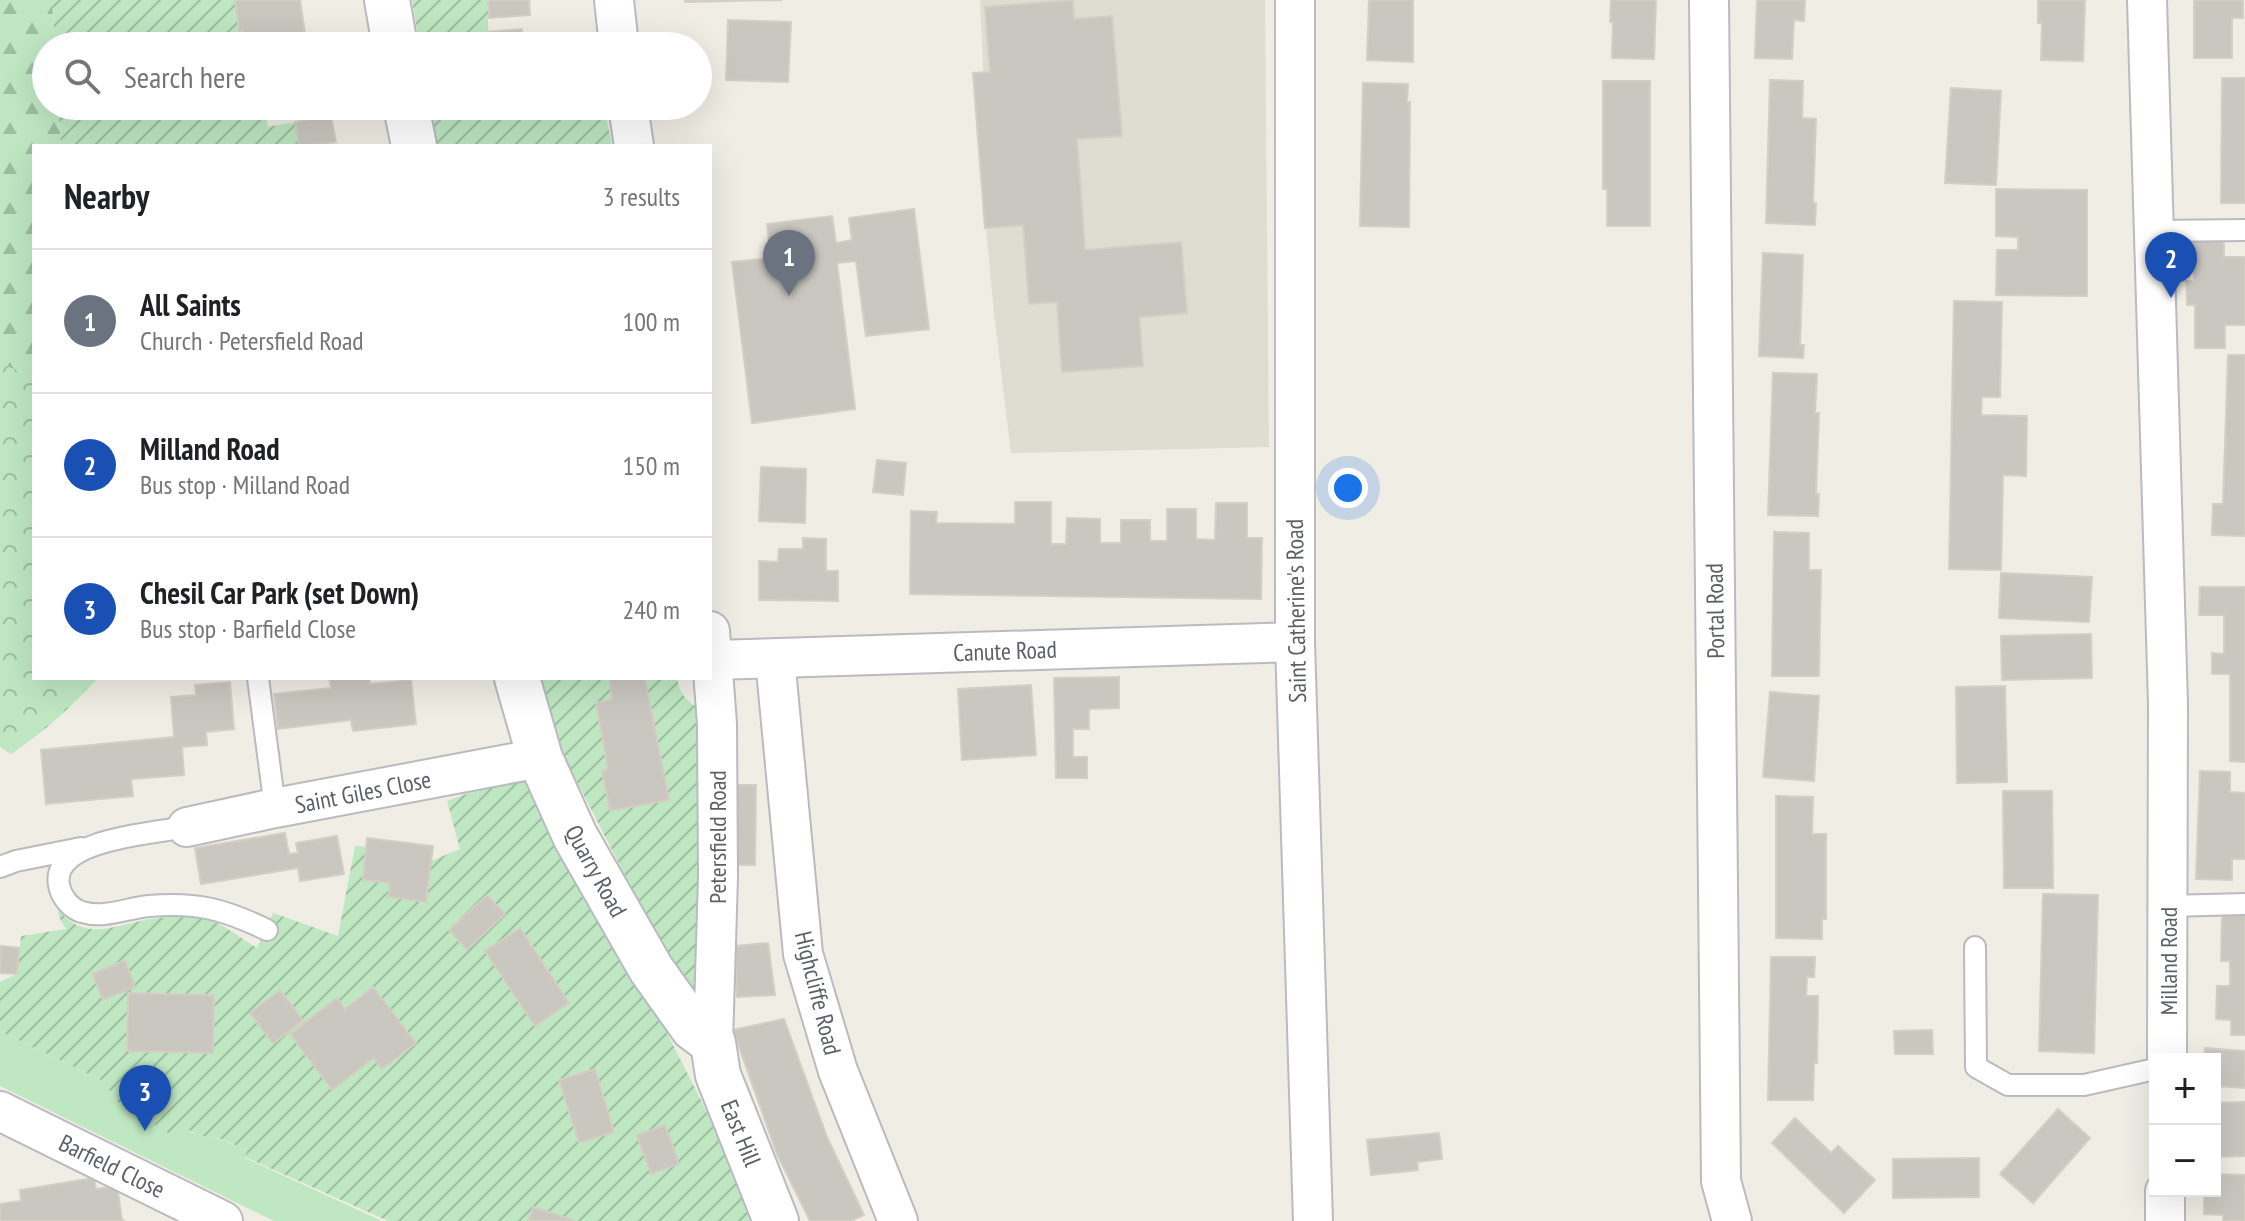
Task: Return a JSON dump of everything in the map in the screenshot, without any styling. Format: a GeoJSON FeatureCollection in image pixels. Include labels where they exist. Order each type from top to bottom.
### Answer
{"type":"FeatureCollection","features":[{"type":"Feature","properties":{"kind":"street"},"geometry":{"type":"LineString","coordinates":[[387,0],[393,32]]}},
{"type":"Feature","properties":{"kind":"street"},"geometry":{"type":"LineString","coordinates":[[614,0],[617,32]]}},
{"type":"Feature","properties":{"kind":"street","name":"Saint Catherine's Road"},"geometry":{"type":"LineString","coordinates":[[1295,0],[1295,642],[1313,1221]]}},
{"type":"Feature","properties":{"kind":"street","name":"Portal Road"},"geometry":{"type":"LineString","coordinates":[[1709,0],[1721,1181],[1732,1221]]}},
{"type":"Feature","properties":{"kind":"street","name":"Milland Road"},"geometry":{"type":"LineString","coordinates":[[2147,0],[2168,704],[2167,1053]]}},
{"type":"Feature","properties":{"kind":"street"},"geometry":{"type":"LineString","coordinates":[[409,120],[414,144]]}},
{"type":"Feature","properties":{"kind":"street"},"geometry":{"type":"LineString","coordinates":[[630,120],[634,144]]}},
{"type":"Feature","properties":{"kind":"street","name":"Canute Road"},"geometry":{"type":"LineString","coordinates":[[712,646],[775,659],[1295,642]]}},
{"type":"Feature","properties":{"kind":"street","name":"Petersfield Road"},"geometry":{"type":"LineString","coordinates":[[712,646],[717,724],[718,877],[713,1043]]}},
{"type":"Feature","properties":{"kind":"street","name":"Highcliffe Road"},"geometry":{"type":"LineString","coordinates":[[775,659],[803,954],[838,1071],[898,1221]]}},
{"type":"Feature","properties":{"kind":"street","name":"Quarry Road"},"geometry":{"type":"LineString","coordinates":[[518,680],[540,758],[575,836],[651,969],[693,1028],[713,1043]]}},
{"type":"Feature","properties":{"kind":"street","name":"Saint Giles Close"},"geometry":{"type":"LineString","coordinates":[[187,827],[540,758]]}},
{"type":"Feature","properties":{"kind":"street","name":"East Hill"},"geometry":{"type":"LineString","coordinates":[[713,1043],[718,1075],[776,1221]]}},
{"type":"Feature","properties":{"kind":"street","name":"Barfield Close"},"geometry":{"type":"LineString","coordinates":[[0,1111],[223,1221]]}},
{"type":"Feature","properties":{"kind":"street"},"geometry":{"type":"LineString","coordinates":[[2165,1197],[2165,1221]]}},
{"type":"Feature","properties":{"kind":"lane"},"geometry":{"type":"LineString","coordinates":[[2154,231],[2245,230]]}},
{"type":"Feature","properties":{"kind":"lane"},"geometry":{"type":"LineString","coordinates":[[258,680],[275,808]]}},
{"type":"Feature","properties":{"kind":"lane"},"geometry":{"type":"LineString","coordinates":[[0,867],[104,842],[187,827]]}},
{"type":"Feature","properties":{"kind":"lane"},"geometry":{"type":"LineString","coordinates":[[85,848],[71,855],[59,870],[59,885],[65,901],[80,912],[107,915],[147,906],[214,908],[267,930]]}},
{"type":"Feature","properties":{"kind":"lane"},"geometry":{"type":"LineString","coordinates":[[2168,906],[2245,904]]}},
{"type":"Feature","properties":{"kind":"lane"},"geometry":{"type":"LineString","coordinates":[[1975,947],[1976,1067],[2008,1085],[2084,1085],[2149,1070]]}},
{"type":"Feature","properties":{"kind":"shaded area"},"geometry":{"type":"Polygon","coordinates":[[[980,0],[1265,0],[1269,447],[1011,453],[975,108],[985,107],[980,0]]]}},
{"type":"Feature","properties":{"kind":"green space"},"geometry":{"type":"Polygon","coordinates":[[[0,0],[52,0],[54,32],[32,32],[32,120],[59,120],[61,144],[32,144],[32,375],[0,364],[0,0]]]}},
{"type":"Feature","properties":{"kind":"green space"},"geometry":{"type":"Polygon","coordinates":[[[52,0],[235,0],[239,30],[243,32],[54,32],[52,0]]]}},
{"type":"Feature","properties":{"kind":"green space"},"geometry":{"type":"Polygon","coordinates":[[[412,0],[488,0],[488,32],[418,32],[412,0]]]}},
{"type":"Feature","properties":{"kind":"green space"},"geometry":{"type":"Polygon","coordinates":[[[59,120],[267,120],[268,127],[295,122],[299,144],[61,144],[59,120]]]}},
{"type":"Feature","properties":{"kind":"green space"},"geometry":{"type":"Polygon","coordinates":[[[433,120],[607,120],[612,144],[437,144],[433,120]]]}},
{"type":"Feature","properties":{"kind":"green space"},"geometry":{"type":"Polygon","coordinates":[[[0,364],[32,375],[32,680],[96,680],[57,719],[11,754],[0,747],[0,364]]]}},
{"type":"Feature","properties":{"kind":"green space"},"geometry":{"type":"Polygon","coordinates":[[[538,680],[678,680],[684,696],[698,708],[704,769],[697,989],[693,995],[685,992],[555,739],[538,680]]]}},
{"type":"Feature","properties":{"kind":"green space"},"geometry":{"type":"Polygon","coordinates":[[[518,775],[539,780],[762,1221],[576,1221],[533,1207],[528,1221],[388,1221],[245,1157],[247,1151],[224,1140],[188,1129],[168,1133],[117,1101],[103,1081],[0,1031],[0,982],[17,974],[21,936],[66,929],[58,910],[68,920],[88,929],[159,918],[208,919],[257,948],[273,913],[338,936],[355,846],[367,847],[363,880],[390,883],[389,897],[426,902],[431,861],[460,849],[447,801],[518,775]]]}},
{"type":"Feature","properties":{"kind":"green space"},"geometry":{"type":"Polygon","coordinates":[[[0,1031],[103,1081],[117,1101],[189,1129],[192,1133],[223,1140],[247,1151],[245,1158],[382,1221],[274,1221],[0,1086],[0,1031]]]}},
{"type":"Feature","properties":{"kind":"building"},"geometry":{"type":"Polygon","coordinates":[[[235,0],[300,0],[305,32],[239,31],[235,0]]]}},
{"type":"Feature","properties":{"kind":"building"},"geometry":{"type":"Polygon","coordinates":[[[488,0],[529,0],[530,15],[489,18],[488,0]]]}},
{"type":"Feature","properties":{"kind":"building"},"geometry":{"type":"Polygon","coordinates":[[[685,0],[782,0],[685,2],[685,0]]]}},
{"type":"Feature","properties":{"kind":"building"},"geometry":{"type":"Polygon","coordinates":[[[1073,0],[1074,19],[1112,16],[1122,136],[1077,139],[1085,250],[1181,242],[1187,313],[1139,317],[1143,366],[1062,372],[1057,302],[1029,304],[1023,225],[985,228],[973,73],[990,72],[985,7],[1073,0]]]}},
{"type":"Feature","properties":{"kind":"building"},"geometry":{"type":"Polygon","coordinates":[[[1369,0],[1413,0],[1413,62],[1367,60],[1369,0]]]}},
{"type":"Feature","properties":{"kind":"building"},"geometry":{"type":"Polygon","coordinates":[[[1611,0],[1656,0],[1654,59],[1612,58],[1611,0]]]}},
{"type":"Feature","properties":{"kind":"building"},"geometry":{"type":"Polygon","coordinates":[[[1757,0],[1805,0],[1804,21],[1794,20],[1792,59],[1755,58],[1757,0]]]}},
{"type":"Feature","properties":{"kind":"building"},"geometry":{"type":"Polygon","coordinates":[[[2038,0],[2085,0],[2083,61],[2041,60],[2042,23],[2038,23],[2038,0]]]}},
{"type":"Feature","properties":{"kind":"building"},"geometry":{"type":"Polygon","coordinates":[[[2194,0],[2243,0],[2243,18],[2232,18],[2232,58],[2194,58],[2194,0]]]}},
{"type":"Feature","properties":{"kind":"building"},"geometry":{"type":"Polygon","coordinates":[[[728,20],[791,22],[788,82],[726,80],[728,20]]]}},
{"type":"Feature","properties":{"kind":"building"},"geometry":{"type":"Polygon","coordinates":[[[522,29],[522,32],[487,32],[522,29]]]}},
{"type":"Feature","properties":{"kind":"building"},"geometry":{"type":"Polygon","coordinates":[[[2222,78],[2245,78],[2245,203],[2221,203],[2222,78]]]}},
{"type":"Feature","properties":{"kind":"building"},"geometry":{"type":"Polygon","coordinates":[[[1770,80],[1803,81],[1802,118],[1816,119],[1815,225],[1766,223],[1770,80]]]}},
{"type":"Feature","properties":{"kind":"building"},"geometry":{"type":"Polygon","coordinates":[[[1603,81],[1650,81],[1650,226],[1607,226],[1607,189],[1603,189],[1603,81]]]}},
{"type":"Feature","properties":{"kind":"building"},"geometry":{"type":"Polygon","coordinates":[[[1363,83],[1408,84],[1409,227],[1360,226],[1363,83]]]}},
{"type":"Feature","properties":{"kind":"building"},"geometry":{"type":"Polygon","coordinates":[[[1951,88],[2001,91],[1996,185],[1945,183],[1951,88]]]}},
{"type":"Feature","properties":{"kind":"building"},"geometry":{"type":"Polygon","coordinates":[[[332,120],[336,142],[299,144],[295,122],[332,120]]]}},
{"type":"Feature","properties":{"kind":"building"},"geometry":{"type":"Polygon","coordinates":[[[1996,189],[2087,190],[2087,296],[1996,295],[1997,250],[2018,250],[2018,237],[1996,236],[1996,189]]]}},
{"type":"Feature","properties":{"kind":"building"},"geometry":{"type":"Polygon","coordinates":[[[914,209],[929,329],[866,336],[856,261],[837,263],[855,409],[752,423],[732,262],[771,258],[767,224],[832,216],[836,243],[852,240],[849,218],[914,209]]]}},
{"type":"Feature","properties":{"kind":"building"},"geometry":{"type":"Polygon","coordinates":[[[2194,240],[2224,240],[2224,257],[2245,257],[2245,325],[2225,325],[2225,348],[2195,348],[2195,305],[2187,305],[2186,281],[2194,281],[2194,240]]]}},
{"type":"Feature","properties":{"kind":"building"},"geometry":{"type":"Polygon","coordinates":[[[1763,253],[1803,255],[1800,345],[1804,345],[1803,358],[1759,356],[1763,253]]]}},
{"type":"Feature","properties":{"kind":"building"},"geometry":{"type":"Polygon","coordinates":[[[1954,301],[2002,302],[2000,397],[1982,397],[1981,415],[2027,416],[2026,476],[2003,475],[2001,570],[1949,569],[1954,301]]]}},
{"type":"Feature","properties":{"kind":"building"},"geometry":{"type":"Polygon","coordinates":[[[2228,355],[2245,355],[2245,536],[2212,535],[2213,504],[2223,504],[2228,355]]]}},
{"type":"Feature","properties":{"kind":"building"},"geometry":{"type":"Polygon","coordinates":[[[1773,373],[1817,374],[1818,516],[1768,515],[1773,373]]]}},
{"type":"Feature","properties":{"kind":"building"},"geometry":{"type":"Polygon","coordinates":[[[877,460],[906,463],[903,495],[873,492],[877,460]]]}},
{"type":"Feature","properties":{"kind":"building"},"geometry":{"type":"Polygon","coordinates":[[[761,467],[806,469],[805,523],[759,521],[761,467]]]}},
{"type":"Feature","properties":{"kind":"building"},"geometry":{"type":"Polygon","coordinates":[[[1015,502],[1051,502],[1051,544],[1066,544],[1067,518],[1100,519],[1100,543],[1121,543],[1121,520],[1150,520],[1150,541],[1167,541],[1167,509],[1196,509],[1196,539],[1215,540],[1216,503],[1247,503],[1247,538],[1262,538],[1261,599],[910,594],[911,511],[937,512],[936,523],[1015,524],[1015,502]]]}},
{"type":"Feature","properties":{"kind":"building"},"geometry":{"type":"Polygon","coordinates":[[[1774,532],[1809,533],[1809,570],[1821,570],[1819,676],[1772,676],[1774,532]]]}},
{"type":"Feature","properties":{"kind":"building"},"geometry":{"type":"Polygon","coordinates":[[[803,538],[826,539],[826,571],[838,571],[838,601],[759,600],[759,561],[778,562],[779,549],[803,549],[803,538]]]}},
{"type":"Feature","properties":{"kind":"building"},"geometry":{"type":"Polygon","coordinates":[[[2001,573],[2092,577],[2089,622],[1999,618],[2001,573]]]}},
{"type":"Feature","properties":{"kind":"building"},"geometry":{"type":"Polygon","coordinates":[[[2200,587],[2245,587],[2245,762],[2230,761],[2230,674],[2212,674],[2212,653],[2224,654],[2224,615],[2199,615],[2200,587]]]}},
{"type":"Feature","properties":{"kind":"building"},"geometry":{"type":"Polygon","coordinates":[[[2091,634],[2092,678],[2002,680],[2001,636],[2091,634]]]}},
{"type":"Feature","properties":{"kind":"building"},"geometry":{"type":"Polygon","coordinates":[[[1119,677],[1119,708],[1089,709],[1089,729],[1073,729],[1073,757],[1087,757],[1087,778],[1056,778],[1054,678],[1119,677]]]}},
{"type":"Feature","properties":{"kind":"building"},"geometry":{"type":"Polygon","coordinates":[[[329,680],[369,680],[370,684],[411,680],[416,724],[353,731],[351,720],[278,729],[274,694],[331,688],[329,680]]]}},
{"type":"Feature","properties":{"kind":"building"},"geometry":{"type":"Polygon","coordinates":[[[609,680],[645,680],[669,800],[610,811],[602,771],[608,769],[596,703],[612,699],[609,680]]]}},
{"type":"Feature","properties":{"kind":"building"},"geometry":{"type":"Polygon","coordinates":[[[230,682],[234,729],[206,732],[207,745],[182,747],[184,775],[131,779],[133,796],[46,804],[41,750],[174,737],[171,697],[196,695],[195,685],[230,682]]]}},
{"type":"Feature","properties":{"kind":"building"},"geometry":{"type":"Polygon","coordinates":[[[1031,685],[1036,755],[962,760],[958,689],[1031,685]]]}},
{"type":"Feature","properties":{"kind":"building"},"geometry":{"type":"Polygon","coordinates":[[[2005,686],[2007,782],[1957,783],[1956,687],[2005,686]]]}},
{"type":"Feature","properties":{"kind":"building"},"geometry":{"type":"Polygon","coordinates":[[[1770,692],[1819,696],[1814,781],[1763,777],[1770,692]]]}},
{"type":"Feature","properties":{"kind":"building"},"geometry":{"type":"Polygon","coordinates":[[[2200,771],[2230,772],[2230,792],[2245,793],[2245,859],[2232,859],[2232,880],[2196,879],[2200,771]]]}},
{"type":"Feature","properties":{"kind":"building"},"geometry":{"type":"Polygon","coordinates":[[[729,785],[756,785],[755,865],[728,865],[729,785]]]}},
{"type":"Feature","properties":{"kind":"building"},"geometry":{"type":"Polygon","coordinates":[[[2003,791],[2052,791],[2053,888],[2004,888],[2003,791]]]}},
{"type":"Feature","properties":{"kind":"building"},"geometry":{"type":"Polygon","coordinates":[[[1776,796],[1813,797],[1812,834],[1826,834],[1826,919],[1822,919],[1822,939],[1776,938],[1776,796]]]}},
{"type":"Feature","properties":{"kind":"building"},"geometry":{"type":"Polygon","coordinates":[[[285,833],[289,854],[298,853],[296,843],[337,836],[344,874],[300,881],[298,868],[201,884],[195,848],[285,833]]]}},
{"type":"Feature","properties":{"kind":"building"},"geometry":{"type":"Polygon","coordinates":[[[367,838],[433,846],[426,902],[388,897],[390,883],[363,880],[367,838]]]}},
{"type":"Feature","properties":{"kind":"building"},"geometry":{"type":"Polygon","coordinates":[[[2043,894],[2098,895],[2094,1053],[2039,1051],[2043,894]]]}},
{"type":"Feature","properties":{"kind":"building"},"geometry":{"type":"Polygon","coordinates":[[[487,895],[505,914],[467,950],[449,930],[487,895]]]}},
{"type":"Feature","properties":{"kind":"building"},"geometry":{"type":"Polygon","coordinates":[[[2222,914],[2245,915],[2245,1035],[2231,1035],[2231,1020],[2216,1019],[2217,986],[2230,986],[2230,961],[2221,961],[2222,914]]]}},
{"type":"Feature","properties":{"kind":"building"},"geometry":{"type":"Polygon","coordinates":[[[520,928],[569,1003],[535,1026],[485,951],[520,928]]]}},
{"type":"Feature","properties":{"kind":"building"},"geometry":{"type":"Polygon","coordinates":[[[768,943],[775,995],[737,997],[735,946],[768,943]]]}},
{"type":"Feature","properties":{"kind":"building"},"geometry":{"type":"Polygon","coordinates":[[[1,946],[19,948],[17,974],[0,973],[1,946]]]}},
{"type":"Feature","properties":{"kind":"building"},"geometry":{"type":"Polygon","coordinates":[[[1771,957],[1815,957],[1814,977],[1807,977],[1806,996],[1818,996],[1813,1100],[1768,1100],[1771,957]]]}},
{"type":"Feature","properties":{"kind":"building"},"geometry":{"type":"Polygon","coordinates":[[[125,960],[135,987],[103,1000],[92,974],[125,960]]]}},
{"type":"Feature","properties":{"kind":"building"},"geometry":{"type":"Polygon","coordinates":[[[373,987],[416,1043],[382,1069],[374,1058],[332,1090],[290,1034],[337,998],[345,1009],[373,987]]]}},
{"type":"Feature","properties":{"kind":"building"},"geometry":{"type":"Polygon","coordinates":[[[280,990],[303,1020],[273,1044],[250,1013],[280,990]]]}},
{"type":"Feature","properties":{"kind":"building"},"geometry":{"type":"Polygon","coordinates":[[[128,993],[214,995],[213,1053],[127,1051],[128,993]]]}},
{"type":"Feature","properties":{"kind":"building"},"geometry":{"type":"Polygon","coordinates":[[[784,1019],[827,1137],[864,1215],[851,1221],[810,1221],[777,1154],[733,1030],[784,1019]]]}},
{"type":"Feature","properties":{"kind":"building"},"geometry":{"type":"Polygon","coordinates":[[[1932,1030],[1933,1054],[1895,1054],[1894,1031],[1932,1030]]]}},
{"type":"Feature","properties":{"kind":"building"},"geometry":{"type":"Polygon","coordinates":[[[2205,1048],[2245,1051],[2245,1088],[2221,1086],[2221,1053],[2205,1053],[2205,1048]]]}},
{"type":"Feature","properties":{"kind":"building"},"geometry":{"type":"Polygon","coordinates":[[[595,1069],[614,1132],[579,1143],[559,1080],[595,1069]]]}},
{"type":"Feature","properties":{"kind":"building"},"geometry":{"type":"Polygon","coordinates":[[[2245,1102],[2245,1156],[2221,1157],[2221,1103],[2245,1102]]]}},
{"type":"Feature","properties":{"kind":"building"},"geometry":{"type":"Polygon","coordinates":[[[2058,1109],[2090,1138],[2033,1203],[2000,1174],[2058,1109]]]}},
{"type":"Feature","properties":{"kind":"building"},"geometry":{"type":"Polygon","coordinates":[[[1795,1118],[1831,1153],[1838,1146],[1875,1180],[1844,1213],[1772,1143],[1795,1118]]]}},
{"type":"Feature","properties":{"kind":"building"},"geometry":{"type":"Polygon","coordinates":[[[665,1125],[679,1164],[651,1174],[637,1135],[665,1125]]]}},
{"type":"Feature","properties":{"kind":"building"},"geometry":{"type":"Polygon","coordinates":[[[1439,1133],[1442,1159],[1417,1162],[1418,1170],[1371,1175],[1367,1140],[1439,1133]]]}},
{"type":"Feature","properties":{"kind":"building"},"geometry":{"type":"Polygon","coordinates":[[[1979,1158],[1979,1197],[1893,1198],[1893,1159],[1979,1158]]]}},
{"type":"Feature","properties":{"kind":"building"},"geometry":{"type":"Polygon","coordinates":[[[2221,1174],[2245,1175],[2245,1221],[2223,1221],[2223,1215],[2204,1214],[2204,1197],[2221,1197],[2221,1174]]]}},
{"type":"Feature","properties":{"kind":"building"},"geometry":{"type":"Polygon","coordinates":[[[94,1178],[96,1189],[117,1186],[122,1220],[125,1221],[0,1221],[0,1204],[21,1201],[20,1190],[94,1178]]]}},
{"type":"Feature","properties":{"kind":"building"},"geometry":{"type":"Polygon","coordinates":[[[533,1207],[576,1221],[528,1221],[533,1207]]]}},
{"type":"Feature","properties":{"kind":"place","name":"All Saints"},"geometry":{"type":"Point","coordinates":[789,296]}},
{"type":"Feature","properties":{"kind":"place","name":"Milland Road"},"geometry":{"type":"Point","coordinates":[2171,298]}},
{"type":"Feature","properties":{"kind":"place","name":"Chesil Car Park (set Down)"},"geometry":{"type":"Point","coordinates":[145,1131]}}]}
